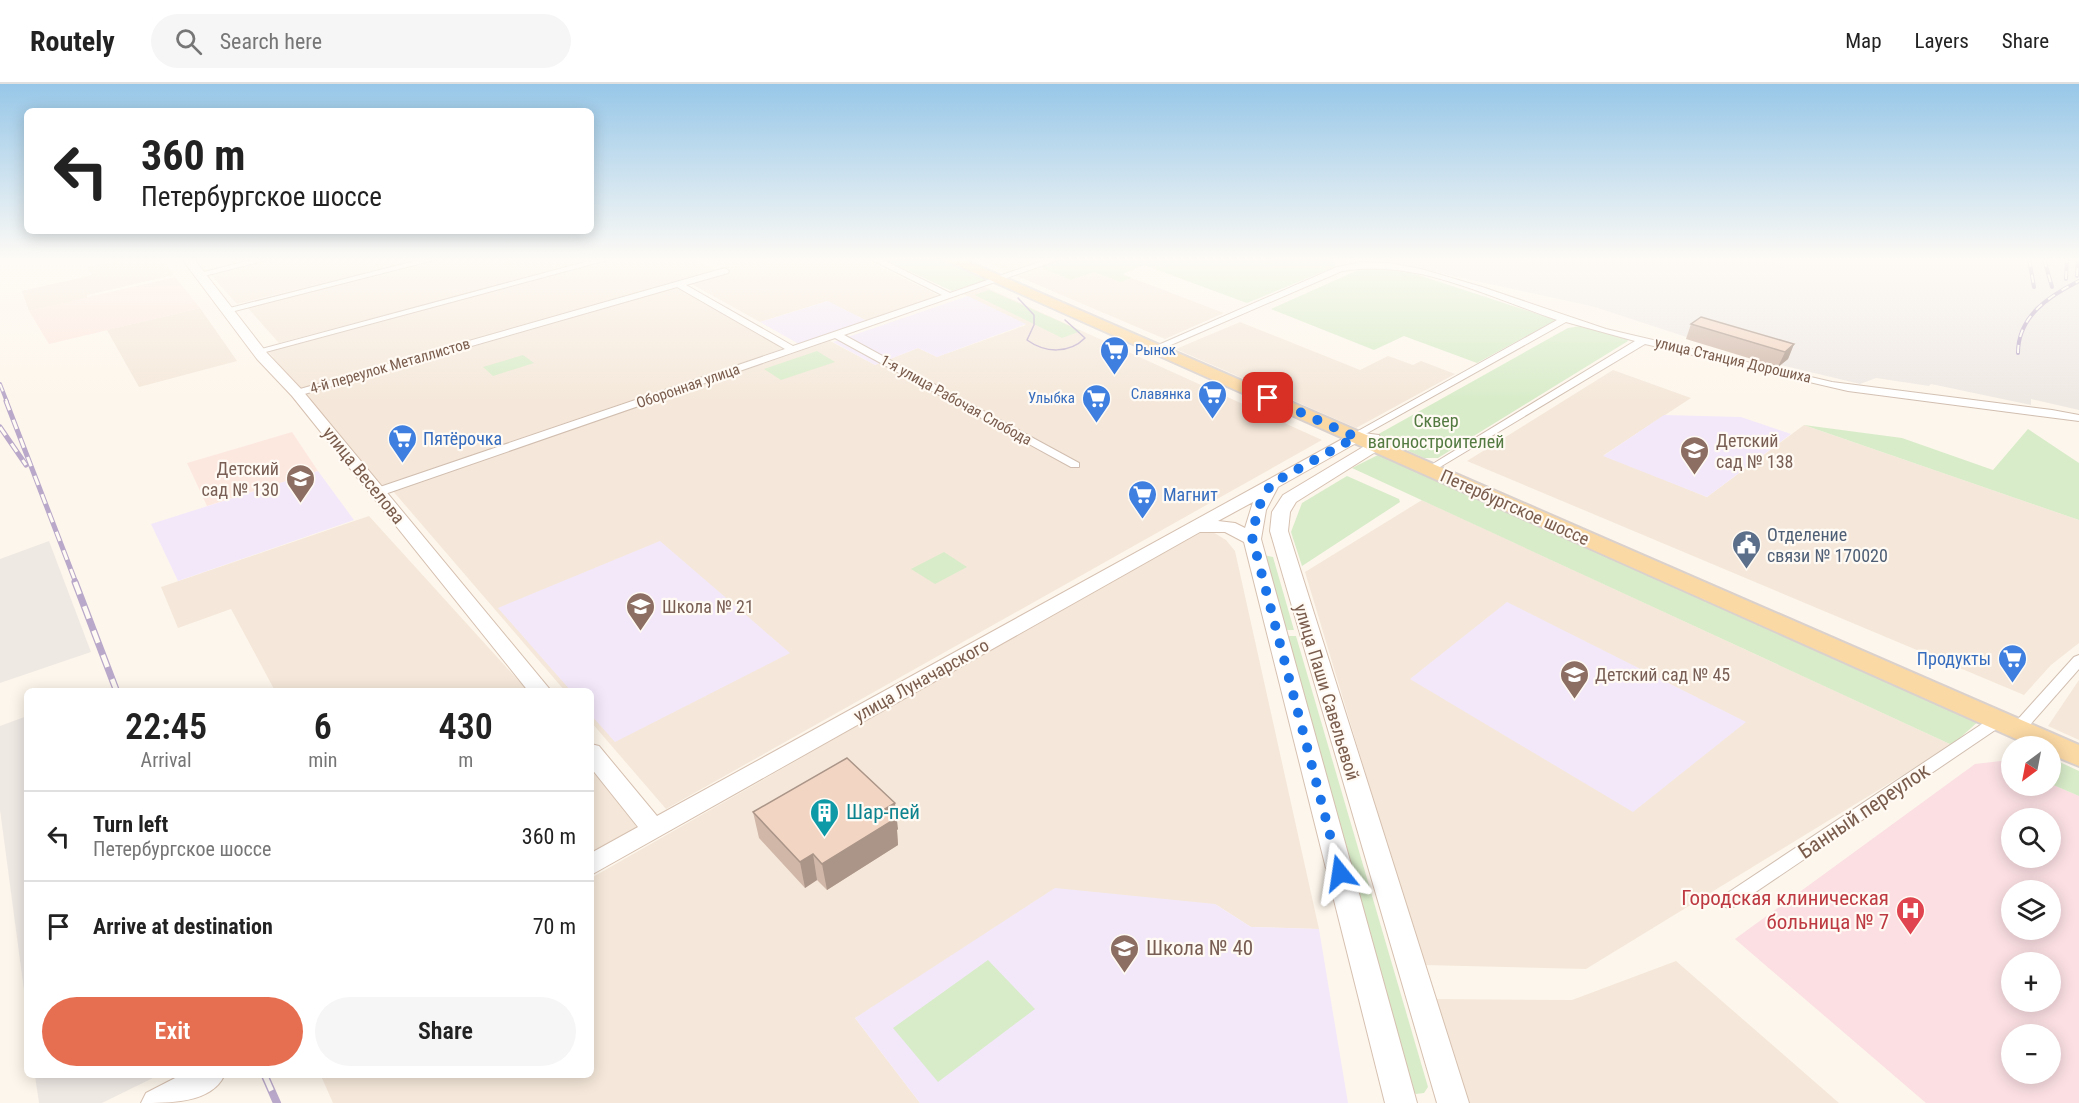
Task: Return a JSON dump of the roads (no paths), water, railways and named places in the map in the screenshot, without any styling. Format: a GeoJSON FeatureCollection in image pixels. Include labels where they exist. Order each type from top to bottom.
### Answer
{"type":"FeatureCollection","features":[{"type":"Feature","properties":{"kind":"main road","name":"улица Веселова"},"geometry":{"type":"LineString","coordinates":[[224,307],[538,688]]}},
{"type":"Feature","properties":{"kind":"main road","name":"Петербургское шоссе"},"geometry":{"type":"LineString","coordinates":[[1063,307],[2011,721],[2079,746]]}},
{"type":"Feature","properties":{"kind":"main road"},"geometry":{"type":"LineString","coordinates":[[1271,484],[1367,439]]}},
{"type":"Feature","properties":{"kind":"main road"},"geometry":{"type":"LineString","coordinates":[[1202,522],[1234,513],[1255,515],[1279,524],[1282,508],[1294,495],[1367,439]]}},
{"type":"Feature","properties":{"kind":"main road","name":"улица Луначарского"},"geometry":{"type":"LineString","coordinates":[[594,863],[1271,484]]}},
{"type":"Feature","properties":{"kind":"main road","name":"улица Паши Савельевой"},"geometry":{"type":"LineString","coordinates":[[1271,484],[1255,515],[1252,539],[1401,1103]]}},
{"type":"Feature","properties":{"kind":"main road"},"geometry":{"type":"LineString","coordinates":[[1202,522],[1240,531],[1252,539]]}},
{"type":"Feature","properties":{"kind":"main road","name":"улица Паши Савельевой"},"geometry":{"type":"LineString","coordinates":[[1279,524],[1281,540],[1452,1103]]}},
{"type":"Feature","properties":{"kind":"main road","name":"Петербургское шоссе"},"geometry":{"type":"LineString","coordinates":[[2011,721],[2079,756]]}},
{"type":"Feature","properties":{"kind":"main road"},"geometry":{"type":"LineString","coordinates":[[594,756],[654,830]]}},
{"type":"Feature","properties":{"kind":"main road"},"geometry":{"type":"LineString","coordinates":[[157,1103],[205,1078]]}},
{"type":"Feature","properties":{"kind":"street"},"geometry":{"type":"LineString","coordinates":[[227,310],[241,307]]}},
{"type":"Feature","properties":{"kind":"street"},"geometry":{"type":"LineString","coordinates":[[259,351],[427,307]]}},
{"type":"Feature","properties":{"kind":"street","name":"4-й переулок Металлистов"},"geometry":{"type":"LineString","coordinates":[[297,393],[599,307]]}},
{"type":"Feature","properties":{"kind":"street"},"geometry":{"type":"LineString","coordinates":[[717,307],[793,350]]}},
{"type":"Feature","properties":{"kind":"street","name":"Оборонная улица"},"geometry":{"type":"LineString","coordinates":[[378,492],[919,307]]}},
{"type":"Feature","properties":{"kind":"street","name":"улица Станция Дорошиха"},"geometry":{"type":"LineString","coordinates":[[1157,347],[1252,307]]}},
{"type":"Feature","properties":{"kind":"street","name":"улица Станция Дорошиха"},"geometry":{"type":"LineString","coordinates":[[1526,307],[1644,340],[1861,390],[1933,396],[2079,418]]}},
{"type":"Feature","properties":{"kind":"street"},"geometry":{"type":"LineString","coordinates":[[1367,439],[1564,319]]}},
{"type":"Feature","properties":{"kind":"street","name":"1-я улица Рабочая Слобода"},"geometry":{"type":"LineString","coordinates":[[836,335],[1075,465]]}},
{"type":"Feature","properties":{"kind":"street"},"geometry":{"type":"LineString","coordinates":[[1433,468],[1644,340]]}},
{"type":"Feature","properties":{"kind":"street","name":"Банный переулок"},"geometry":{"type":"LineString","coordinates":[[1730,901],[2011,721],[2079,660]]}},
{"type":"Feature","properties":{"kind":"tram line"},"geometry":{"type":"LineString","coordinates":[[1026,307],[1034,315],[1034,325],[1027,340],[1041,347],[1064,349],[1072,347],[1085,338],[1065,320]]}},
{"type":"Feature","properties":{"kind":"railway"},"geometry":{"type":"LineString","coordinates":[[2018,353],[2023,328],[2040,307]]}},
{"type":"Feature","properties":{"kind":"railway"},"geometry":{"type":"LineString","coordinates":[[0,384],[7,402]]}},
{"type":"Feature","properties":{"kind":"railway"},"geometry":{"type":"LineString","coordinates":[[6,401],[76,583]]}},
{"type":"Feature","properties":{"kind":"railway"},"geometry":{"type":"LineString","coordinates":[[0,427],[26,465]]}},
{"type":"Feature","properties":{"kind":"railway"},"geometry":{"type":"LineString","coordinates":[[75,582],[115,688]]}},
{"type":"Feature","properties":{"kind":"railway"},"geometry":{"type":"LineString","coordinates":[[266,1078],[277,1103]]}},
{"type":"Feature","properties":{"kind":"place","name":"Рынок"},"geometry":{"type":"Point","coordinates":[1114,376]}},
{"type":"Feature","properties":{"kind":"place","name":"Славянка"},"geometry":{"type":"Point","coordinates":[1212,420]}},
{"type":"Feature","properties":{"kind":"place","name":"Улыбка"},"geometry":{"type":"Point","coordinates":[1096,424]}},
{"type":"Feature","properties":{"kind":"place","name":"Пятёрочка"},"geometry":{"type":"Point","coordinates":[402,464]}},
{"type":"Feature","properties":{"kind":"place","name":"Детский сад № 138"},"geometry":{"type":"Point","coordinates":[1695,476]}},
{"type":"Feature","properties":{"kind":"place","name":"Детский сад № 130"},"geometry":{"type":"Point","coordinates":[300,504]}},
{"type":"Feature","properties":{"kind":"place","name":"Магнит"},"geometry":{"type":"Point","coordinates":[1142,520]}},
{"type":"Feature","properties":{"kind":"place","name":"Отделение связи № 170020"},"geometry":{"type":"Point","coordinates":[1746,570]}},
{"type":"Feature","properties":{"kind":"place","name":"Школа № 21"},"geometry":{"type":"Point","coordinates":[641,632]}},
{"type":"Feature","properties":{"kind":"place","name":"Продукты"},"geometry":{"type":"Point","coordinates":[2012,684]}},
{"type":"Feature","properties":{"kind":"place","name":"Детский сад № 45"},"geometry":{"type":"Point","coordinates":[1574,700]}},
{"type":"Feature","properties":{"kind":"place","name":"Шар-пей"},"geometry":{"type":"Point","coordinates":[825,838]}},
{"type":"Feature","properties":{"kind":"place","name":"Городская клиническая больница № 7"},"geometry":{"type":"Point","coordinates":[1910,936]}},
{"type":"Feature","properties":{"kind":"place","name":"Школа № 40"},"geometry":{"type":"Point","coordinates":[1125,974]}},
{"type":"Feature","properties":{"kind":"park label","name":"Сквер вагоностроителей"},"geometry":{"type":"Point","coordinates":[1436,430]}}]}
